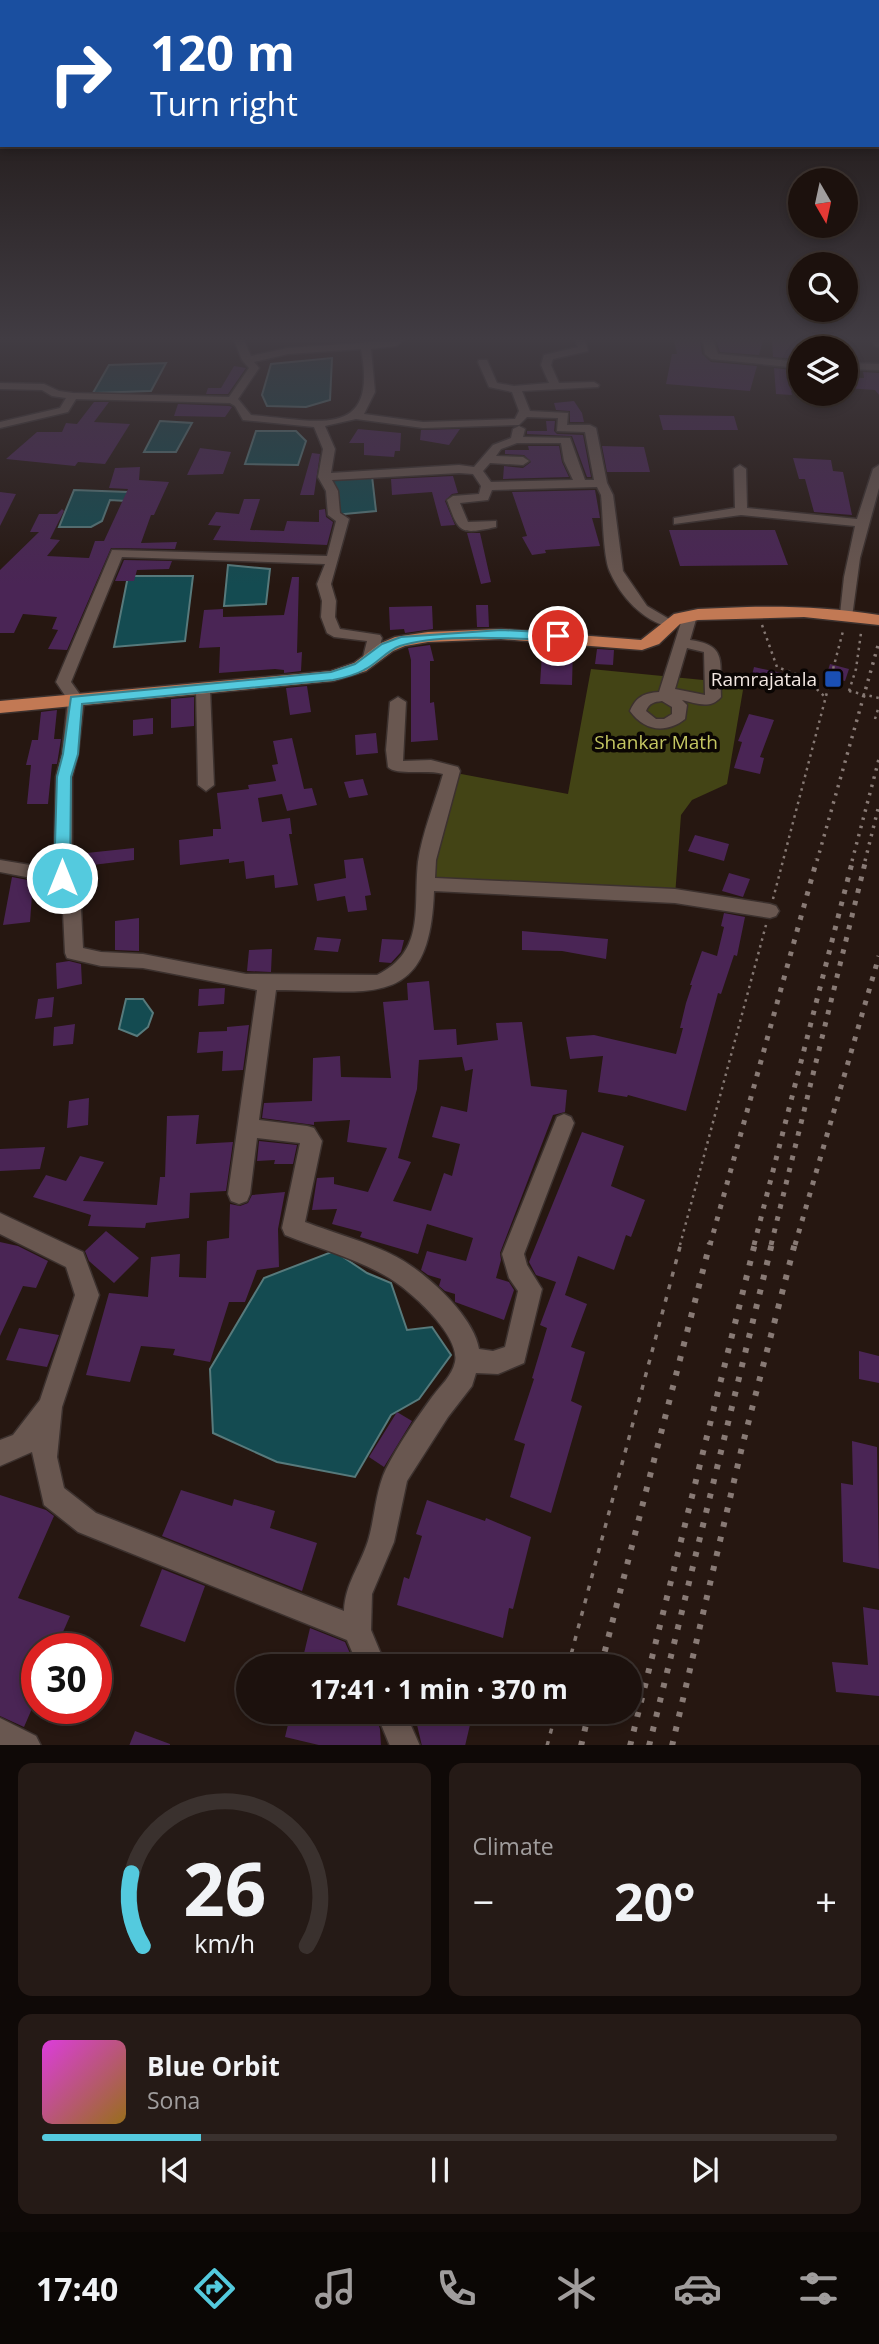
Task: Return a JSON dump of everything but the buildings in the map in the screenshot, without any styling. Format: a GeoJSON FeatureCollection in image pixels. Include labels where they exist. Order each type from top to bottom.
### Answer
{"type":"FeatureCollection","features":[{"type":"Feature","properties":{"kind":"main road"},"geometry":{"type":"LineString","coordinates":[[0,707],[333,676],[369,662],[387,647],[401,641],[501,634],[648,644],[668,623],[690,616],[758,611],[863,617]]}},
{"type":"Feature","properties":{"kind":"street"},"geometry":{"type":"LineString","coordinates":[[288,421],[318,424],[330,421]]}},
{"type":"Feature","properties":{"kind":"street"},"geometry":{"type":"LineString","coordinates":[[396,421],[423,425],[473,421]]}},
{"type":"Feature","properties":{"kind":"street"},"geometry":{"type":"LineString","coordinates":[[516,440],[520,421]]}},
{"type":"Feature","properties":{"kind":"street"},"geometry":{"type":"LineString","coordinates":[[563,421],[561,429],[590,428],[601,483],[607,495],[617,571],[642,609],[668,623]]}},
{"type":"Feature","properties":{"kind":"street"},"geometry":{"type":"LineString","coordinates":[[318,424],[329,449],[324,477],[332,491],[334,515],[343,519],[324,584],[329,601],[328,617],[334,634],[374,638],[369,662]]}},
{"type":"Feature","properties":{"kind":"street"},"geometry":{"type":"LineString","coordinates":[[477,471],[497,447],[516,440],[566,440],[570,461],[580,483]]}},
{"type":"Feature","properties":{"kind":"street"},"geometry":{"type":"LineString","coordinates":[[489,459],[523,461]]}},
{"type":"Feature","properties":{"kind":"street"},"geometry":{"type":"LineString","coordinates":[[740,468],[741,512]]}},
{"type":"Feature","properties":{"kind":"street"},"geometry":{"type":"LineString","coordinates":[[324,477],[459,469],[477,471],[487,486],[484,497],[453,500],[463,526],[492,524]]}},
{"type":"Feature","properties":{"kind":"street"},"geometry":{"type":"LineString","coordinates":[[863,617],[848,583],[860,523],[879,469]]}},
{"type":"Feature","properties":{"kind":"street"},"geometry":{"type":"LineString","coordinates":[[487,486],[601,483]]}},
{"type":"Feature","properties":{"kind":"street"},"geometry":{"type":"LineString","coordinates":[[678,520],[741,512],[860,523]]}},
{"type":"Feature","properties":{"kind":"street"},"geometry":{"type":"LineString","coordinates":[[62,878],[64,777],[70,754],[76,700],[63,682],[117,554],[333,560]]}},
{"type":"Feature","properties":{"kind":"street"},"geometry":{"type":"LineString","coordinates":[[682,643],[706,646],[710,651],[713,698],[709,701],[666,694],[690,616]]}},
{"type":"Feature","properties":{"kind":"street"},"geometry":{"type":"LineString","coordinates":[[203,689],[206,785]]}},
{"type":"Feature","properties":{"kind":"street"},"geometry":{"type":"LineString","coordinates":[[0,866],[37,871],[62,878],[71,890],[74,953],[102,959],[143,961],[213,977],[267,983],[379,983],[401,972],[416,953],[424,924],[427,860],[452,771],[442,766],[396,767],[394,750],[398,702]]}},
{"type":"Feature","properties":{"kind":"street"},"geometry":{"type":"LineString","coordinates":[[426,884],[675,896],[770,911]]}},
{"type":"Feature","properties":{"kind":"street"},"geometry":{"type":"LineString","coordinates":[[239,1194],[267,983]]}},
{"type":"Feature","properties":{"kind":"street"},"geometry":{"type":"LineString","coordinates":[[468,1359],[491,1365],[503,1363],[515,1354],[530,1289],[517,1270],[513,1254],[564,1123]]}},
{"type":"Feature","properties":{"kind":"street"},"geometry":{"type":"LineString","coordinates":[[248,1128],[307,1135],[310,1141],[293,1228],[310,1237],[393,1267],[422,1289],[451,1319],[466,1344],[468,1359],[463,1377],[439,1408],[396,1476],[386,1512],[382,1542],[358,1594],[357,1630],[367,1654]]}},
{"type":"Feature","properties":{"kind":"street"},"geometry":{"type":"LineString","coordinates":[[0,1223],[75,1260],[87,1295],[50,1407],[44,1457],[53,1496],[87,1524],[357,1630]]}},
{"type":"Feature","properties":{"kind":"street"},"geometry":{"type":"LineString","coordinates":[[0,1453],[22,1444],[50,1407]]}},
{"type":"Feature","properties":{"kind":"street"},"geometry":{"type":"LineString","coordinates":[[396,1724],[405,1745]]}},
{"type":"Feature","properties":{"kind":"street"},"geometry":{"type":"LineString","coordinates":[[0,1733],[26,1745]]}},
{"type":"Feature","properties":{"kind":"path"},"geometry":{"type":"LineString","coordinates":[[758,611],[777,667],[804,677],[825,697]]}},
{"type":"Feature","properties":{"kind":"path"},"geometry":{"type":"LineString","coordinates":[[863,617],[856,670],[849,691],[879,698]]}},
{"type":"Feature","properties":{"kind":"path"},"geometry":{"type":"LineString","coordinates":[[571,1654],[825,697],[863,617]]}},
{"type":"Feature","properties":{"kind":"path"},"geometry":{"type":"LineString","coordinates":[[875,719],[879,705]]}},
{"type":"Feature","properties":{"kind":"path"},"geometry":{"type":"LineString","coordinates":[[547,1745],[553,1724]]}},
{"type":"Feature","properties":{"kind":"green space","name":"Shankar Math"},"geometry":{"type":"Polygon","coordinates":[[[591,669],[744,684],[727,784],[692,800],[681,815],[675,896],[429,882],[456,773],[568,794],[591,669]]]}},
{"type":"Feature","properties":{"kind":"water"},"geometry":{"type":"Polygon","coordinates":[[[160,421],[192,423],[176,452],[144,452],[160,421]]]}},
{"type":"Feature","properties":{"kind":"water"},"geometry":{"type":"Polygon","coordinates":[[[256,431],[296,431],[306,441],[298,465],[245,464],[256,431]]]}},
{"type":"Feature","properties":{"kind":"water"},"geometry":{"type":"Polygon","coordinates":[[[372,476],[376,511],[334,515],[332,491],[321,479],[372,476]]]}},
{"type":"Feature","properties":{"kind":"water"},"geometry":{"type":"Polygon","coordinates":[[[74,490],[128,492],[126,501],[110,500],[102,521],[91,527],[59,527],[74,490]]]}},
{"type":"Feature","properties":{"kind":"water"},"geometry":{"type":"Polygon","coordinates":[[[228,565],[270,569],[266,604],[224,606],[228,565]]]}},
{"type":"Feature","properties":{"kind":"water"},"geometry":{"type":"Polygon","coordinates":[[[128,576],[193,576],[185,641],[114,647],[128,576]]]}},
{"type":"Feature","properties":{"kind":"water"},"geometry":{"type":"Polygon","coordinates":[[[126,999],[143,999],[153,1013],[148,1027],[137,1036],[119,1029],[126,999]]]}},
{"type":"Feature","properties":{"kind":"water"},"geometry":{"type":"Polygon","coordinates":[[[334,1251],[367,1273],[391,1283],[407,1330],[432,1327],[451,1355],[419,1399],[391,1415],[355,1477],[277,1462],[213,1433],[210,1369],[264,1278],[334,1251]]]}},
{"type":"Feature","properties":{"kind":"railway"},"geometry":{"type":"LineString","coordinates":[[817,861],[879,642]]}},
{"type":"Feature","properties":{"kind":"railway"},"geometry":{"type":"LineString","coordinates":[[852,861],[879,759]]}},
{"type":"Feature","properties":{"kind":"railway"},"geometry":{"type":"LineString","coordinates":[[865,861],[879,805]]}},
{"type":"Feature","properties":{"kind":"railway"},"geometry":{"type":"LineString","coordinates":[[710,1245],[817,859]]}},
{"type":"Feature","properties":{"kind":"railway"},"geometry":{"type":"LineString","coordinates":[[754,1245],[853,859]]}},
{"type":"Feature","properties":{"kind":"railway"},"geometry":{"type":"LineString","coordinates":[[771,1245],[866,859]]}},
{"type":"Feature","properties":{"kind":"railway"},"geometry":{"type":"LineString","coordinates":[[795,1245],[879,956]]}},
{"type":"Feature","properties":{"kind":"railway"},"geometry":{"type":"LineString","coordinates":[[604,1654],[710,1243]]}},
{"type":"Feature","properties":{"kind":"railway"},"geometry":{"type":"LineString","coordinates":[[630,1745],[755,1243]]}},
{"type":"Feature","properties":{"kind":"railway"},"geometry":{"type":"LineString","coordinates":[[649,1745],[772,1243]]}},
{"type":"Feature","properties":{"kind":"railway"},"geometry":{"type":"LineString","coordinates":[[672,1745],[742,1447],[795,1243]]}},
{"type":"Feature","properties":{"kind":"railway"},"geometry":{"type":"LineString","coordinates":[[581,1745],[586,1724]]}},
{"type":"Feature","properties":{"kind":"place","name":"Ramrajatala"},"geometry":{"type":"Point","coordinates":[833,679]}},
{"type":"Feature","properties":{"kind":"route"},"geometry":{"type":"LineString","coordinates":[[62,878],[64,777],[73,735],[76,700],[333,676],[360,667],[387,647],[401,641],[464,635],[558,636]]}}]}
